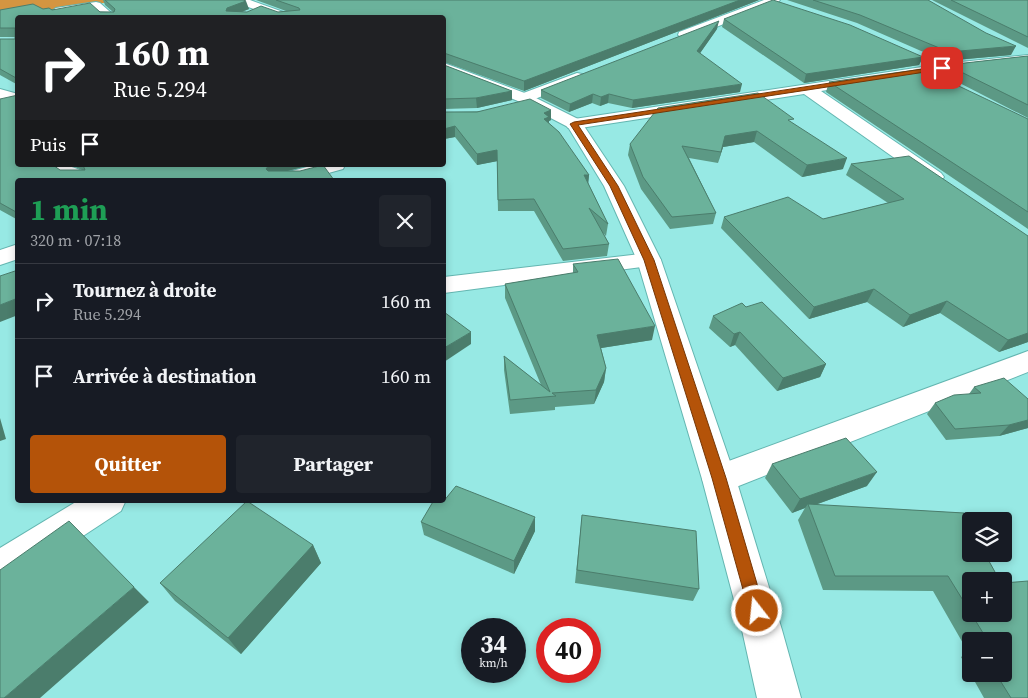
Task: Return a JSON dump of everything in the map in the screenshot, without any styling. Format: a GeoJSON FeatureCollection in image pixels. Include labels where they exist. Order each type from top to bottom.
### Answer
{"type":"FeatureCollection","features":[{"type":"Feature","properties":{"kind":"street"},"geometry":{"type":"LineString","coordinates":[[238,0],[285,15]]}},
{"type":"Feature","properties":{"kind":"street"},"geometry":{"type":"LineString","coordinates":[[671,40],[775,1]]}},
{"type":"Feature","properties":{"kind":"street"},"geometry":{"type":"LineString","coordinates":[[56,12],[96,6],[107,15]]}},
{"type":"Feature","properties":{"kind":"street"},"geometry":{"type":"LineString","coordinates":[[243,15],[264,8]]}},
{"type":"Feature","properties":{"kind":"street"},"geometry":{"type":"LineString","coordinates":[[1012,48],[1028,57]]}},
{"type":"Feature","properties":{"kind":"street"},"geometry":{"type":"LineString","coordinates":[[916,57],[942,75]]}},
{"type":"Feature","properties":{"kind":"street"},"geometry":{"type":"LineString","coordinates":[[446,68],[520,103],[574,124],[923,72],[942,75],[1028,57]]}},
{"type":"Feature","properties":{"kind":"street"},"geometry":{"type":"LineString","coordinates":[[520,103],[588,72]]}},
{"type":"Feature","properties":{"kind":"street"},"geometry":{"type":"LineString","coordinates":[[0,86],[15,82]]}},
{"type":"Feature","properties":{"kind":"street"},"geometry":{"type":"LineString","coordinates":[[808,89],[950,188]]}},
{"type":"Feature","properties":{"kind":"street"},"geometry":{"type":"LineString","coordinates":[[0,94],[15,99]]}},
{"type":"Feature","properties":{"kind":"street"},"geometry":{"type":"LineString","coordinates":[[574,124],[614,186],[649,260],[719,478],[779,698]]}},
{"type":"Feature","properties":{"kind":"street"},"geometry":{"type":"LineString","coordinates":[[61,167],[77,178]]}},
{"type":"Feature","properties":{"kind":"street"},"geometry":{"type":"LineString","coordinates":[[288,178],[329,167]]}},
{"type":"Feature","properties":{"kind":"street"},"geometry":{"type":"LineString","coordinates":[[343,167],[350,178]]}},
{"type":"Feature","properties":{"kind":"street"},"geometry":{"type":"LineString","coordinates":[[0,258],[15,252]]}},
{"type":"Feature","properties":{"kind":"street"},"geometry":{"type":"LineString","coordinates":[[446,285],[649,260]]}},
{"type":"Feature","properties":{"kind":"street"},"geometry":{"type":"LineString","coordinates":[[719,478],[1028,361]]}},
{"type":"Feature","properties":{"kind":"street"},"geometry":{"type":"LineString","coordinates":[[0,569],[104,503]]}},
{"type":"Feature","properties":{"kind":"shaded area"},"geometry":{"type":"Polygon","coordinates":[[[0,0],[124,0],[15,15],[0,18],[0,0]]]}},
{"type":"Feature","properties":{"kind":"building"},"geometry":{"type":"Polygon","coordinates":[[[105,0],[243,0],[246,1],[227,8],[226,11],[247,12],[261,6],[278,12],[300,10],[276,0],[740,0],[524,81],[446,54],[446,15],[15,15],[15,28],[0,28],[0,10],[33,4],[43,9],[49,8],[52,10],[90,3],[100,12],[114,12],[115,9],[105,0]]]}},
{"type":"Feature","properties":{"kind":"building"},"geometry":{"type":"Polygon","coordinates":[[[773,0],[850,25],[923,57],[806,74],[724,19],[773,0]]]}},
{"type":"Feature","properties":{"kind":"building"},"geometry":{"type":"Polygon","coordinates":[[[813,0],[928,0],[986,33],[1016,46],[949,52],[860,15],[813,0]]]}},
{"type":"Feature","properties":{"kind":"building"},"geometry":{"type":"Polygon","coordinates":[[[951,0],[1028,0],[1028,37],[951,0]]]}},
{"type":"Feature","properties":{"kind":"building"},"geometry":{"type":"Polygon","coordinates":[[[719,21],[697,51],[742,84],[633,100],[609,94],[601,97],[593,94],[570,104],[541,90],[719,21]]]}},
{"type":"Feature","properties":{"kind":"building"},"geometry":{"type":"Polygon","coordinates":[[[0,39],[15,39],[15,77],[0,69],[0,39]]]}},
{"type":"Feature","properties":{"kind":"building"},"geometry":{"type":"Polygon","coordinates":[[[1028,56],[1028,105],[947,65],[1028,56]]]}},
{"type":"Feature","properties":{"kind":"building"},"geometry":{"type":"Polygon","coordinates":[[[446,66],[512,91],[476,98],[446,99],[446,66]]]}},
{"type":"Feature","properties":{"kind":"building"},"geometry":{"type":"Polygon","coordinates":[[[923,69],[1028,119],[1028,212],[829,82],[923,69]]]}},
{"type":"Feature","properties":{"kind":"building"},"geometry":{"type":"Polygon","coordinates":[[[758,93],[794,119],[788,120],[847,158],[807,165],[757,131],[725,136],[721,152],[682,146],[716,213],[672,217],[643,177],[630,144],[658,108],[758,93]]]}},
{"type":"Feature","properties":{"kind":"building"},"geometry":{"type":"Polygon","coordinates":[[[15,96],[15,167],[56,167],[60,170],[85,170],[84,167],[268,167],[266,169],[268,171],[300,171],[324,167],[333,178],[15,178],[15,211],[0,203],[0,99],[15,96]]]}},
{"type":"Feature","properties":{"kind":"building"},"geometry":{"type":"Polygon","coordinates":[[[530,99],[551,110],[544,113],[549,117],[544,119],[559,132],[589,175],[584,175],[608,224],[589,208],[609,244],[563,249],[534,199],[498,200],[497,150],[477,154],[455,126],[446,128],[446,112],[477,112],[530,99]]]}},
{"type":"Feature","properties":{"kind":"building"},"geometry":{"type":"Polygon","coordinates":[[[909,156],[1028,236],[1028,333],[1008,340],[947,301],[910,315],[874,289],[814,307],[724,217],[788,197],[823,219],[904,199],[851,164],[909,156]]]}},
{"type":"Feature","properties":{"kind":"building"},"geometry":{"type":"Polygon","coordinates":[[[618,259],[655,326],[597,335],[606,368],[596,390],[552,393],[556,396],[510,400],[504,356],[550,392],[505,284],[578,272],[573,264],[618,259]]]}},
{"type":"Feature","properties":{"kind":"building"},"geometry":{"type":"Polygon","coordinates":[[[15,271],[15,299],[0,305],[0,276],[15,271]]]}},
{"type":"Feature","properties":{"kind":"building"},"geometry":{"type":"Polygon","coordinates":[[[762,302],[826,364],[783,378],[740,332],[734,334],[713,316],[742,303],[746,307],[762,302]]]}},
{"type":"Feature","properties":{"kind":"building"},"geometry":{"type":"Polygon","coordinates":[[[446,313],[471,332],[446,347],[446,313]]]}},
{"type":"Feature","properties":{"kind":"building"},"geometry":{"type":"Polygon","coordinates":[[[1004,378],[1028,399],[1028,420],[1009,425],[955,429],[935,403],[954,395],[981,393],[974,387],[1004,378]]]}},
{"type":"Feature","properties":{"kind":"building"},"geometry":{"type":"Polygon","coordinates":[[[846,438],[877,472],[800,499],[772,464],[846,438]]]}},
{"type":"Feature","properties":{"kind":"building"},"geometry":{"type":"Polygon","coordinates":[[[456,486],[535,517],[514,561],[421,522],[432,503],[446,503],[446,498],[456,486]]]}},
{"type":"Feature","properties":{"kind":"building"},"geometry":{"type":"Polygon","coordinates":[[[245,503],[250,503],[313,545],[228,638],[160,583],[245,503]]]}},
{"type":"Feature","properties":{"kind":"building"},"geometry":{"type":"Polygon","coordinates":[[[808,504],[962,513],[962,562],[989,562],[995,572],[962,572],[962,599],[948,576],[835,576],[808,504]]]}},
{"type":"Feature","properties":{"kind":"building"},"geometry":{"type":"Polygon","coordinates":[[[582,515],[696,531],[699,589],[577,570],[582,515]]]}},
{"type":"Feature","properties":{"kind":"building"},"geometry":{"type":"Polygon","coordinates":[[[69,521],[134,587],[4,698],[0,698],[0,570],[69,521]]]}},
{"type":"Feature","properties":{"kind":"building"},"geometry":{"type":"Polygon","coordinates":[[[1028,581],[1028,698],[1011,698],[1001,682],[1012,682],[1012,632],[982,632],[976,622],[1012,622],[1012,582],[1028,581]]]}},
{"type":"Feature","properties":{"kind":"route"},"geometry":{"type":"LineString","coordinates":[[757,611],[719,478],[649,260],[614,186],[574,124],[942,68]]}}]}
